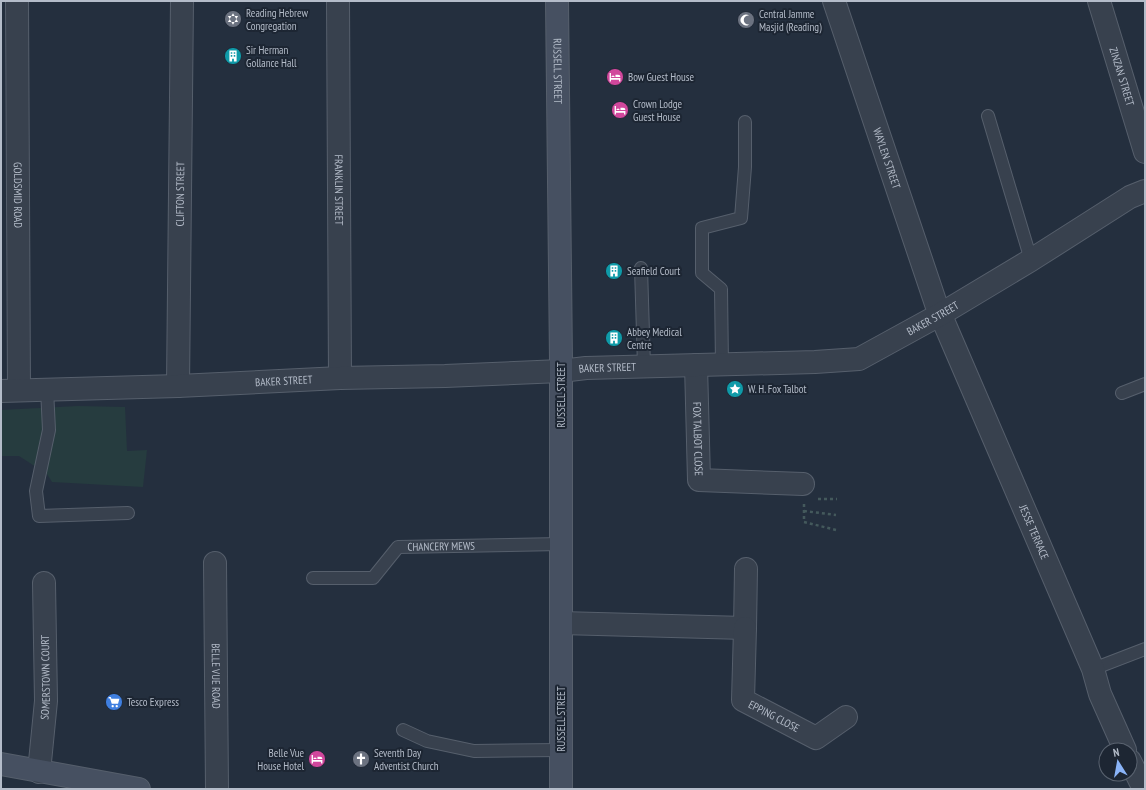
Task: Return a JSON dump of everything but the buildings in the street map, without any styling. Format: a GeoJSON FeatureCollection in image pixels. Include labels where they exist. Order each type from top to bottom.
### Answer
{"type":"FeatureCollection","features":[{"type":"Feature","properties":{"kind":"street","name":"GOLDSMID ROAD"},"geometry":{"type":"LineString","coordinates":[[10,390],[18,1]]}},
{"type":"Feature","properties":{"kind":"street","name":"CLIFTON STREET"},"geometry":{"type":"LineString","coordinates":[[178,386],[182,1]]}},
{"type":"Feature","properties":{"kind":"street","name":"FRANKLIN STREET"},"geometry":{"type":"LineString","coordinates":[[338,1],[340,378]]}},
{"type":"Feature","properties":{"kind":"street","name":"RUSSELL STREET"},"geometry":{"type":"LineString","coordinates":[[557,1],[561,371],[561,789]]}},
{"type":"Feature","properties":{"kind":"street","name":"WAYLEN STREET"},"geometry":{"type":"LineString","coordinates":[[834,1],[907,223],[941,314]]}},
{"type":"Feature","properties":{"kind":"street","name":"ZINZAN STREET"},"geometry":{"type":"LineString","coordinates":[[1099,1],[1145,152]]}},
{"type":"Feature","properties":{"kind":"street","name":"BAKER STREET"},"geometry":{"type":"LineString","coordinates":[[10,390],[178,386],[340,378],[445,376],[561,371],[586,368],[815,362],[859,359],[941,314],[1031,260],[1130,197],[1145,191]]}},
{"type":"Feature","properties":{"kind":"street","name":"JESSE TERRACE"},"geometry":{"type":"LineString","coordinates":[[941,314],[1093,669],[1100,694],[1121,742]]}},
{"type":"Feature","properties":{"kind":"street","name":"FOX TALBOT CLOSE"},"geometry":{"type":"LineString","coordinates":[[696,365],[699,480],[803,484]]}},
{"type":"Feature","properties":{"kind":"street","name":"BELLE VUE ROAD"},"geometry":{"type":"LineString","coordinates":[[216,563],[217,789]]}},
{"type":"Feature","properties":{"kind":"street","name":"EPPING CLOSE"},"geometry":{"type":"LineString","coordinates":[[746,569],[742,700],[816,738],[846,717]]}},
{"type":"Feature","properties":{"kind":"street","name":"SOMERSTOWN COURT"},"geometry":{"type":"LineString","coordinates":[[39,772],[46,701],[44,583]]}},
{"type":"Feature","properties":{"kind":"street"},"geometry":{"type":"LineString","coordinates":[[561,623],[745,628]]}},
{"type":"Feature","properties":{"kind":"street"},"geometry":{"type":"LineString","coordinates":[[1,764],[139,789]]}},
{"type":"Feature","properties":{"kind":"street"},"geometry":{"type":"LineString","coordinates":[[1138,777],[1144,789]]}},
{"type":"Feature","properties":{"kind":"lane"},"geometry":{"type":"LineString","coordinates":[[988,116],[1031,260]]}},
{"type":"Feature","properties":{"kind":"lane"},"geometry":{"type":"LineString","coordinates":[[722,365],[721,289],[702,273],[702,228],[741,218],[745,167],[745,122]]}},
{"type":"Feature","properties":{"kind":"lane"},"geometry":{"type":"LineString","coordinates":[[642,268],[644,366]]}},
{"type":"Feature","properties":{"kind":"lane"},"geometry":{"type":"LineString","coordinates":[[1122,393],[1145,384]]}},
{"type":"Feature","properties":{"kind":"lane"},"geometry":{"type":"LineString","coordinates":[[47,389],[49,430],[36,491],[39,516],[128,513]]}},
{"type":"Feature","properties":{"kind":"lane","name":"CHANCERY MEWS"},"geometry":{"type":"LineString","coordinates":[[313,578],[373,578],[398,547],[561,544]]}},
{"type":"Feature","properties":{"kind":"lane"},"geometry":{"type":"LineString","coordinates":[[1093,669],[1145,649]]}},
{"type":"Feature","properties":{"kind":"lane"},"geometry":{"type":"LineString","coordinates":[[403,730],[427,741],[474,751],[561,750]]}},
{"type":"Feature","properties":{"kind":"path"},"geometry":{"type":"LineString","coordinates":[[804,511],[836,515]]}},
{"type":"Feature","properties":{"kind":"path"},"geometry":{"type":"LineString","coordinates":[[804,522],[836,530]]}},
{"type":"Feature","properties":{"kind":"green space"},"geometry":{"type":"Polygon","coordinates":[[[78,406],[125,407],[127,451],[147,450],[143,487],[52,482],[47,474],[19,456],[1,456],[1,410],[78,406]]]}},
{"type":"Feature","properties":{"kind":"place","name":"Reading Hebrew Congregation"},"geometry":{"type":"Point","coordinates":[233,19]}},
{"type":"Feature","properties":{"kind":"place","name":"Central Jamme Masjid (Reading)"},"geometry":{"type":"Point","coordinates":[746,20]}},
{"type":"Feature","properties":{"kind":"place","name":"Sir Herman Gollance Hall"},"geometry":{"type":"Point","coordinates":[233,56]}},
{"type":"Feature","properties":{"kind":"place","name":"Bow Guest House"},"geometry":{"type":"Point","coordinates":[615,77]}},
{"type":"Feature","properties":{"kind":"place","name":"Crown Lodge Guest House"},"geometry":{"type":"Point","coordinates":[620,110]}},
{"type":"Feature","properties":{"kind":"place","name":"Seafield Court"},"geometry":{"type":"Point","coordinates":[614,271]}},
{"type":"Feature","properties":{"kind":"place","name":"Abbey Medical Centre"},"geometry":{"type":"Point","coordinates":[614,338]}},
{"type":"Feature","properties":{"kind":"place","name":"W. H. Fox Talbot"},"geometry":{"type":"Point","coordinates":[735,389]}},
{"type":"Feature","properties":{"kind":"place","name":"Tesco Express"},"geometry":{"type":"Point","coordinates":[114,702]}},
{"type":"Feature","properties":{"kind":"place","name":"Belle Vue House Hotel"},"geometry":{"type":"Point","coordinates":[317,759]}},
{"type":"Feature","properties":{"kind":"place","name":"Seventh Day Adventist Church"},"geometry":{"type":"Point","coordinates":[361,759]}}]}
